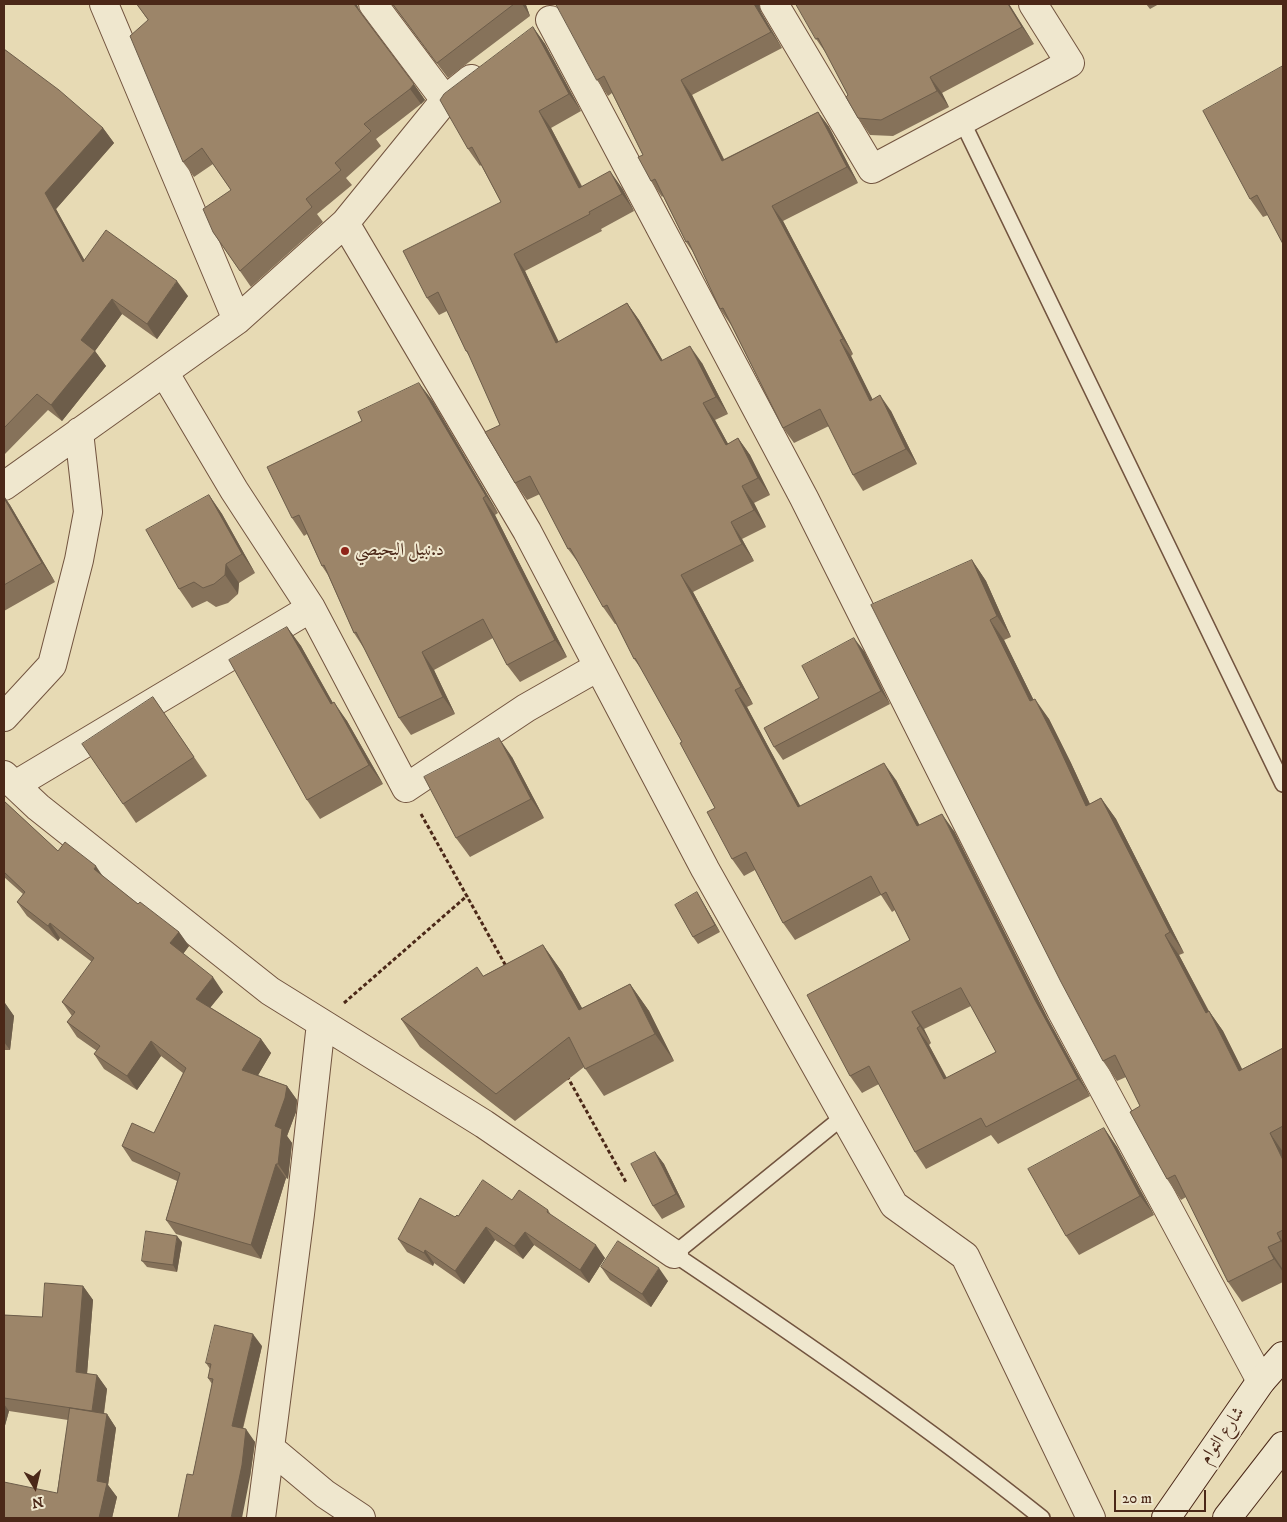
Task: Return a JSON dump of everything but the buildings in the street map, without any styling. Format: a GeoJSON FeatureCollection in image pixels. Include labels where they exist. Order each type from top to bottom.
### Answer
{"type":"FeatureCollection","features":[{"type":"Feature","properties":{"kind":"street"},"geometry":{"type":"LineString","coordinates":[[104,4],[237,320]]}},
{"type":"Feature","properties":{"kind":"street"},"geometry":{"type":"LineString","coordinates":[[373,4],[445,100]]}},
{"type":"Feature","properties":{"kind":"street"},"geometry":{"type":"LineString","coordinates":[[774,4],[872,169],[1070,63],[1033,4]]}},
{"type":"Feature","properties":{"kind":"street"},"geometry":{"type":"LineString","coordinates":[[526,37],[546,12],[804,498],[1061,1010],[1261,1381]]}},
{"type":"Feature","properties":{"kind":"street"},"geometry":{"type":"LineString","coordinates":[[4,486],[237,320],[345,223],[445,100],[490,65]]}},
{"type":"Feature","properties":{"kind":"street"},"geometry":{"type":"LineString","coordinates":[[345,223],[527,532],[705,869],[894,1205],[965,1256],[1091,1518]]}},
{"type":"Feature","properties":{"kind":"street"},"geometry":{"type":"LineString","coordinates":[[164,372],[234,490],[311,608],[406,788],[526,708],[598,667]]}},
{"type":"Feature","properties":{"kind":"street"},"geometry":{"type":"LineString","coordinates":[[4,717],[52,665],[79,560],[88,512],[79,432]]}},
{"type":"Feature","properties":{"kind":"street"},"geometry":{"type":"LineString","coordinates":[[311,608],[10,780],[38,807],[270,992],[484,1124],[674,1254]]}},
{"type":"Feature","properties":{"kind":"street"},"geometry":{"type":"LineString","coordinates":[[262,1518],[300,1214],[321,1023]]}},
{"type":"Feature","properties":{"kind":"street","name":"شارع التوام"},"geometry":{"type":"LineString","coordinates":[[1166,1518],[1261,1381],[1283,1356]]}},
{"type":"Feature","properties":{"kind":"street"},"geometry":{"type":"LineString","coordinates":[[1227,1518],[1283,1446]]}},
{"type":"Feature","properties":{"kind":"street"},"geometry":{"type":"LineString","coordinates":[[270,1448],[325,1494],[361,1518]]}},
{"type":"Feature","properties":{"kind":"lane"},"geometry":{"type":"LineString","coordinates":[[962,121],[1283,784]]}},
{"type":"Feature","properties":{"kind":"lane"},"geometry":{"type":"LineString","coordinates":[[844,1116],[674,1254],[796,1336],[986,1474],[1042,1518]]}},
{"type":"Feature","properties":{"kind":"path"},"geometry":{"type":"LineString","coordinates":[[406,788],[468,895],[510,973]]}},
{"type":"Feature","properties":{"kind":"path"},"geometry":{"type":"LineString","coordinates":[[321,1023],[468,895]]}},
{"type":"Feature","properties":{"kind":"path"},"geometry":{"type":"LineString","coordinates":[[566,1076],[628,1186]]}},
{"type":"Feature","properties":{"kind":"place","name":"د.نبيل البحيصي"},"geometry":{"type":"Point","coordinates":[345,551]}}]}
